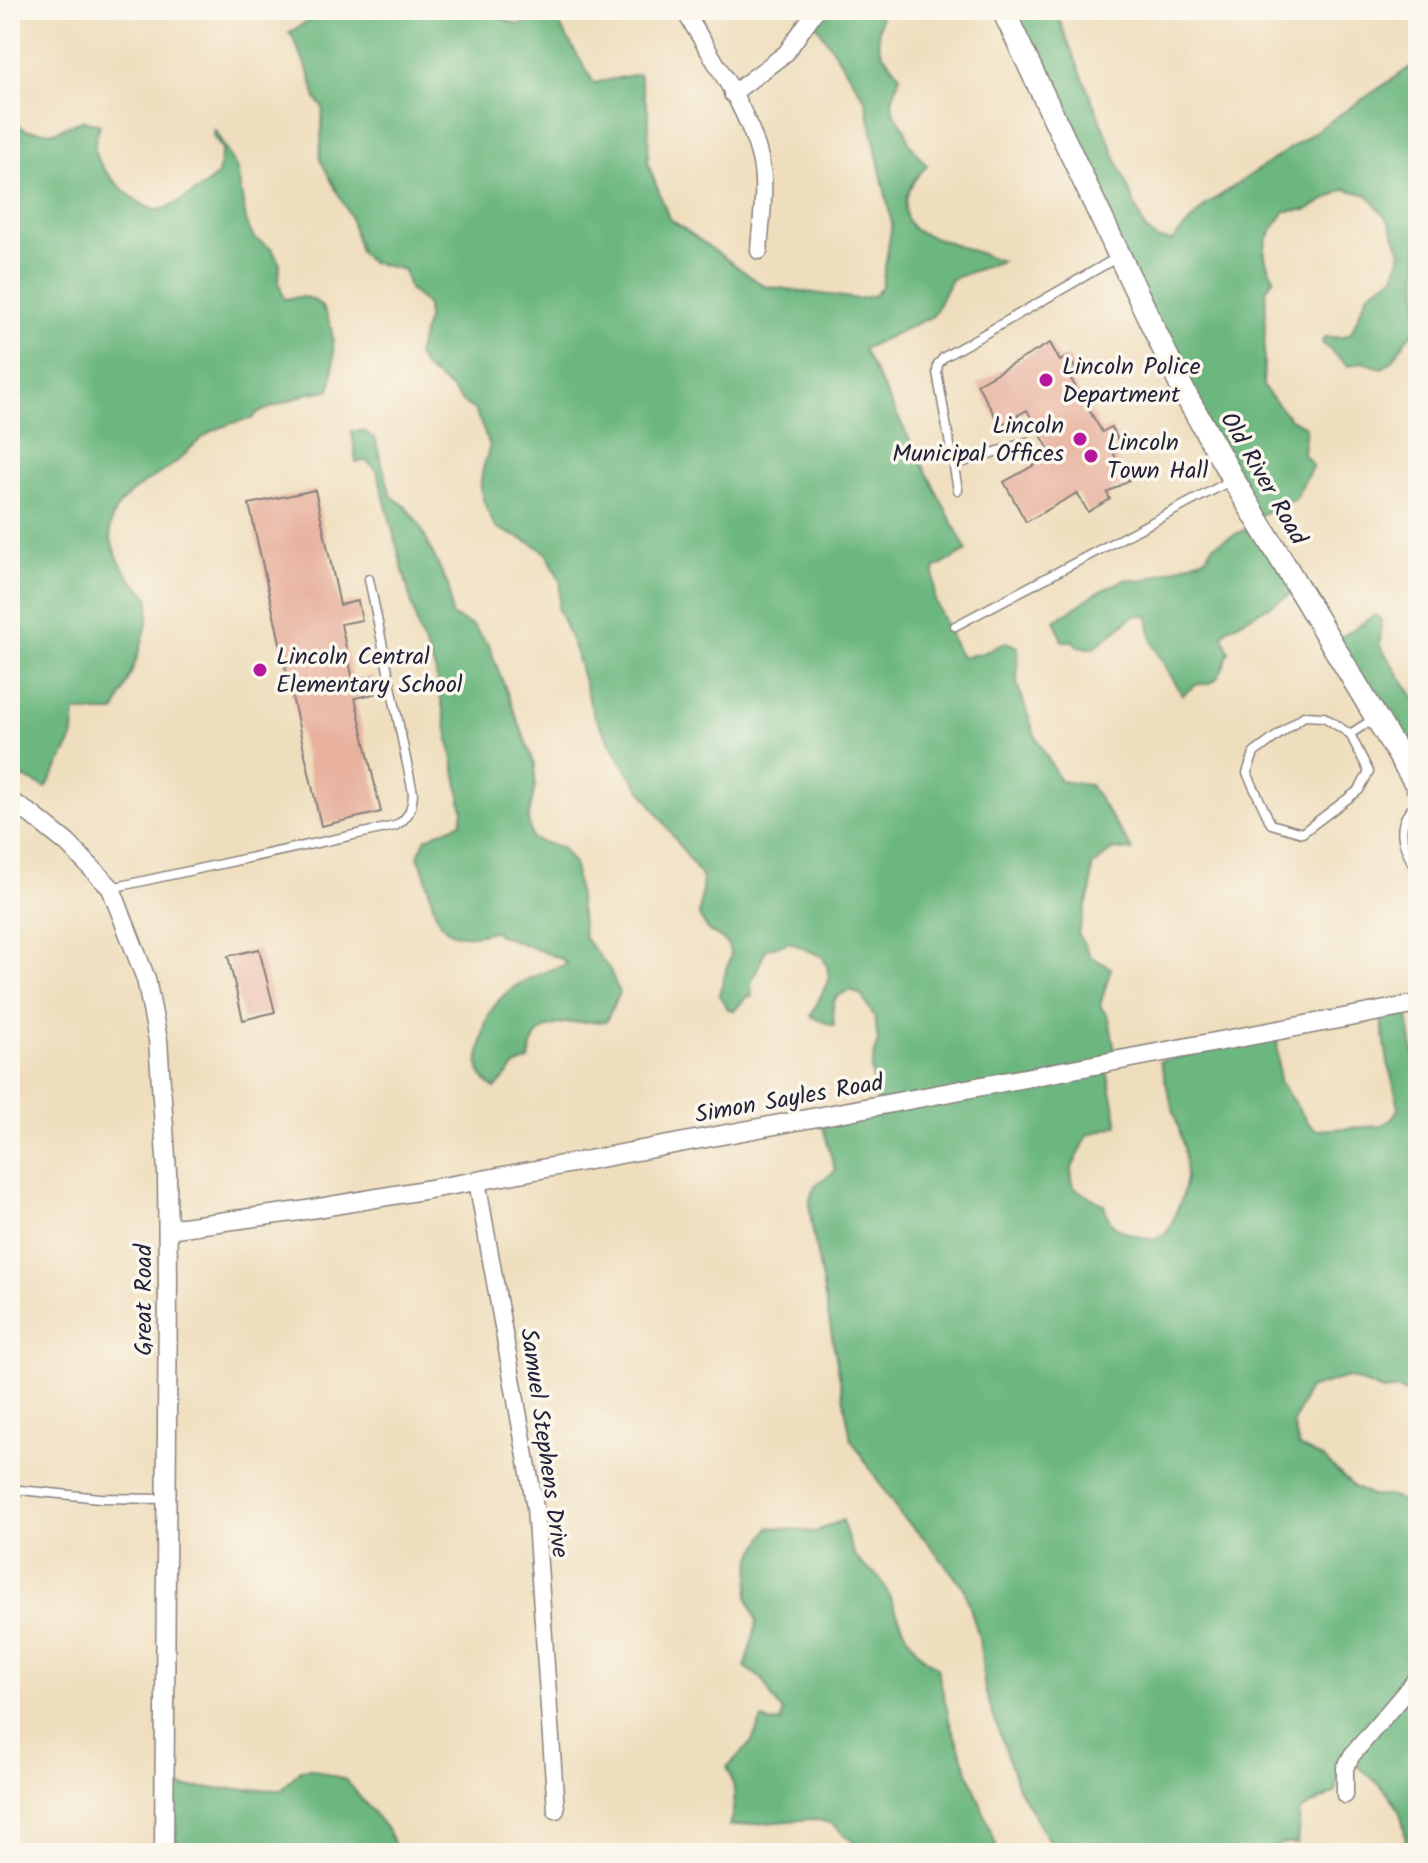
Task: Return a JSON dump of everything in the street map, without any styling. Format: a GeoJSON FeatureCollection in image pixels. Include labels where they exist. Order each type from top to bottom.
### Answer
{"type":"FeatureCollection","features":[{"type":"Feature","properties":{"kind":"main road","name":"Old River Road"},"geometry":{"type":"LineString","coordinates":[[1003,10],[1184,392],[1418,787]]}},
{"type":"Feature","properties":{"kind":"street"},"geometry":{"type":"LineString","coordinates":[[684,10],[751,131],[761,160],[763,184],[759,251]]}},
{"type":"Feature","properties":{"kind":"street"},"geometry":{"type":"LineString","coordinates":[[732,94],[786,53],[816,10]]}},
{"type":"Feature","properties":{"kind":"street","name":"Great Road"},"geometry":{"type":"LineString","coordinates":[[10,801],[67,843],[111,888],[146,979],[158,1040],[168,1229],[164,1853]]}},
{"type":"Feature","properties":{"kind":"street","name":"Simon Sayles Road"},"geometry":{"type":"LineString","coordinates":[[168,1229],[300,1211],[477,1181],[1418,1004]]}},
{"type":"Feature","properties":{"kind":"street","name":"Samuel Stephens Drive"},"geometry":{"type":"LineString","coordinates":[[477,1181],[535,1507],[556,1810]]}},
{"type":"Feature","properties":{"kind":"street"},"geometry":{"type":"LineString","coordinates":[[1345,1795],[1345,1768],[1352,1755],[1418,1677]]}},
{"type":"Feature","properties":{"kind":"lane"},"geometry":{"type":"LineString","coordinates":[[958,490],[938,364],[944,357],[1118,257]]}},
{"type":"Feature","properties":{"kind":"lane"},"geometry":{"type":"LineString","coordinates":[[954,465],[1027,442]]}},
{"type":"Feature","properties":{"kind":"lane"},"geometry":{"type":"LineString","coordinates":[[955,626],[1233,479]]}},
{"type":"Feature","properties":{"kind":"lane"},"geometry":{"type":"LineString","coordinates":[[111,888],[395,826],[406,819],[412,806],[413,793],[369,579]]}},
{"type":"Feature","properties":{"kind":"lane"},"geometry":{"type":"LineString","coordinates":[[1304,716],[1324,717],[1350,734],[1369,772],[1359,790],[1302,833],[1271,824],[1247,773],[1254,753],[1304,716]]}},
{"type":"Feature","properties":{"kind":"lane"},"geometry":{"type":"LineString","coordinates":[[1350,734],[1376,718]]}},
{"type":"Feature","properties":{"kind":"lane"},"geometry":{"type":"LineString","coordinates":[[1418,803],[1409,810],[1400,836],[1418,872]]}},
{"type":"Feature","properties":{"kind":"lane"},"geometry":{"type":"LineString","coordinates":[[10,1489],[100,1498],[166,1499]]}},
{"type":"Feature","properties":{"kind":"green space"},"geometry":{"type":"Polygon","coordinates":[[[326,10],[483,10],[518,25],[533,19],[555,17],[594,83],[639,74],[649,116],[648,164],[669,218],[764,286],[858,299],[875,295],[882,286],[892,224],[865,99],[814,21],[814,10],[882,10],[879,46],[900,75],[892,101],[893,111],[905,129],[909,143],[927,166],[906,197],[909,223],[916,231],[1002,261],[951,279],[933,316],[863,349],[967,551],[934,569],[935,601],[958,653],[963,657],[983,653],[1006,642],[1018,647],[1017,684],[1035,735],[1060,781],[1090,785],[1133,851],[1113,849],[1092,867],[1091,889],[1078,933],[1090,956],[1111,968],[1100,1006],[1109,1018],[1117,1063],[1107,1070],[1118,1125],[1088,1135],[1071,1170],[1073,1187],[1104,1205],[1111,1222],[1121,1230],[1153,1240],[1168,1231],[1182,1198],[1186,1178],[1184,1148],[1160,1061],[1277,1036],[1279,1081],[1309,1124],[1317,1130],[1380,1126],[1392,1119],[1399,1107],[1381,1017],[1407,1011],[1414,1055],[1418,1061],[1418,1398],[1397,1389],[1383,1391],[1348,1377],[1308,1389],[1293,1423],[1299,1447],[1323,1458],[1354,1487],[1371,1496],[1389,1496],[1418,1506],[1418,1853],[1406,1853],[1402,1820],[1391,1798],[1349,1758],[1337,1782],[1336,1792],[1300,1811],[1297,1844],[1280,1844],[1271,1853],[1058,1853],[1045,1835],[1018,1787],[985,1691],[979,1637],[964,1588],[924,1538],[901,1516],[851,1439],[810,1203],[817,1184],[835,1170],[822,1124],[879,1110],[871,1070],[878,1040],[874,1016],[861,995],[851,990],[835,999],[834,1026],[811,1016],[829,979],[827,966],[823,957],[790,942],[766,949],[751,983],[752,997],[747,996],[734,1011],[728,1009],[719,994],[731,955],[727,943],[709,931],[699,916],[703,879],[625,767],[593,713],[574,647],[558,609],[561,583],[547,553],[495,527],[481,487],[490,446],[475,410],[428,372],[417,355],[427,319],[427,305],[409,289],[404,270],[370,262],[360,252],[350,216],[320,159],[323,107],[316,99],[310,75],[289,33],[326,10]]]}},
{"type":"Feature","properties":{"kind":"green space"},"geometry":{"type":"Polygon","coordinates":[[[1002,10],[1055,10],[1145,229],[1156,239],[1172,241],[1206,205],[1418,62],[1418,330],[1407,338],[1393,360],[1382,368],[1361,362],[1348,366],[1322,343],[1324,337],[1343,337],[1351,333],[1368,293],[1395,276],[1401,252],[1390,223],[1368,195],[1345,189],[1307,210],[1285,211],[1266,243],[1265,258],[1274,277],[1266,291],[1263,387],[1290,419],[1306,427],[1303,453],[1313,465],[1295,499],[1254,518],[1002,10]]]}},
{"type":"Feature","properties":{"kind":"green space"},"geometry":{"type":"Polygon","coordinates":[[[10,119],[26,130],[54,132],[83,120],[100,125],[95,151],[105,171],[133,198],[160,210],[182,201],[218,175],[222,149],[213,136],[214,129],[237,169],[247,225],[254,238],[272,249],[280,264],[279,283],[284,299],[306,297],[319,304],[326,313],[333,339],[330,390],[309,393],[257,413],[252,419],[211,432],[118,506],[110,527],[111,540],[126,573],[147,595],[148,619],[144,635],[115,712],[75,712],[72,741],[46,788],[10,771],[10,119]]]}},
{"type":"Feature","properties":{"kind":"green space"},"geometry":{"type":"Polygon","coordinates":[[[352,431],[364,431],[375,439],[391,496],[405,506],[419,524],[449,588],[451,615],[473,626],[489,646],[535,765],[535,786],[528,820],[532,839],[562,848],[574,864],[584,937],[610,970],[619,993],[606,1021],[559,1024],[542,1030],[534,1039],[529,1060],[515,1066],[495,1089],[481,1075],[478,1066],[489,1015],[513,988],[534,976],[567,964],[562,959],[497,934],[496,930],[473,935],[456,934],[445,928],[438,918],[418,856],[426,838],[461,823],[463,811],[435,669],[419,632],[377,470],[367,461],[356,462],[352,431]]]}},
{"type":"Feature","properties":{"kind":"green space"},"geometry":{"type":"Polygon","coordinates":[[[1254,525],[1295,592],[1228,628],[1223,635],[1229,652],[1215,680],[1197,684],[1182,695],[1153,645],[1148,616],[1135,615],[1094,648],[1062,641],[1055,621],[1096,593],[1126,579],[1141,581],[1205,558],[1214,545],[1254,525]]]}},
{"type":"Feature","properties":{"kind":"green space"},"geometry":{"type":"Polygon","coordinates":[[[1375,615],[1381,620],[1380,646],[1418,703],[1418,792],[1332,643],[1375,615]]]}},
{"type":"Feature","properties":{"kind":"green space"},"geometry":{"type":"Polygon","coordinates":[[[843,1520],[856,1557],[879,1577],[916,1649],[937,1667],[950,1723],[999,1853],[866,1853],[831,1823],[813,1819],[729,1826],[734,1796],[727,1767],[751,1743],[762,1719],[771,1723],[781,1722],[783,1712],[762,1679],[745,1667],[757,1622],[748,1597],[752,1557],[770,1527],[815,1532],[843,1520]]]}},
{"type":"Feature","properties":{"kind":"green space"},"geometry":{"type":"Polygon","coordinates":[[[312,1769],[346,1780],[387,1829],[398,1853],[161,1853],[163,1787],[282,1790],[300,1770],[312,1769]]]}},
{"type":"Feature","properties":{"kind":"building","name":"Lincoln Municipal Offices"},"geometry":{"type":"Polygon","coordinates":[[[1050,343],[1060,361],[1068,356],[1076,370],[1068,374],[1102,432],[1111,427],[1121,445],[1112,451],[1129,480],[1107,493],[1110,499],[1088,512],[1077,493],[1026,522],[1004,482],[1052,455],[1027,410],[1000,425],[977,384],[1050,343]]]}},
{"type":"Feature","properties":{"kind":"building"},"geometry":{"type":"Polygon","coordinates":[[[315,490],[340,605],[358,601],[362,620],[341,624],[353,680],[374,676],[378,693],[355,698],[381,812],[321,826],[249,504],[315,490]]]}},
{"type":"Feature","properties":{"kind":"building"},"geometry":{"type":"Polygon","coordinates":[[[259,949],[275,1012],[243,1020],[228,956],[259,949]]]}},
{"type":"Feature","properties":{"kind":"place","name":"Lincoln Police Department"},"geometry":{"type":"Point","coordinates":[1046,380]}},
{"type":"Feature","properties":{"kind":"place","name":"Lincoln Municipal Offices"},"geometry":{"type":"Point","coordinates":[1080,439]}},
{"type":"Feature","properties":{"kind":"place","name":"Lincoln Town Hall"},"geometry":{"type":"Point","coordinates":[1091,456]}},
{"type":"Feature","properties":{"kind":"place","name":"Lincoln Central Elementary School"},"geometry":{"type":"Point","coordinates":[260,670]}}]}
